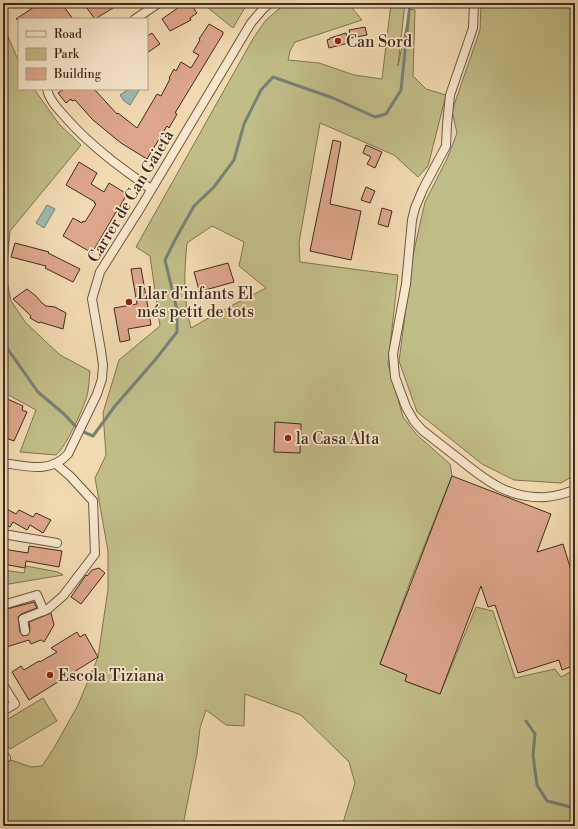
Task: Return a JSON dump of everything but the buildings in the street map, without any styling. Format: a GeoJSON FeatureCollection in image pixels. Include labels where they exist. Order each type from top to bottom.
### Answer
{"type":"FeatureCollection","features":[{"type":"Feature","properties":{"kind":"street"},"geometry":{"type":"LineString","coordinates":[[136,18],[159,3]]}},
{"type":"Feature","properties":{"kind":"street","name":"Carrer de Can Gaietà"},"geometry":{"type":"LineString","coordinates":[[56,464],[68,454],[97,394],[102,379],[103,365],[92,299],[100,272],[250,23],[270,3]]}},
{"type":"Feature","properties":{"kind":"street"},"geometry":{"type":"LineString","coordinates":[[474,3],[473,28],[450,95],[446,124],[446,146],[423,189],[412,220],[406,284],[393,354],[395,377],[406,407],[414,421],[422,430],[492,484],[510,492],[539,497],[565,494],[575,489]]}},
{"type":"Feature","properties":{"kind":"street"},"geometry":{"type":"LineString","coordinates":[[47,90],[48,96],[62,114],[81,134],[113,162],[151,189]]}},
{"type":"Feature","properties":{"kind":"street"},"geometry":{"type":"LineString","coordinates":[[3,463],[27,467],[46,467],[56,464],[70,476],[93,501],[95,554],[63,596],[48,610],[23,619],[25,631]]}},
{"type":"Feature","properties":{"kind":"street"},"geometry":{"type":"LineString","coordinates":[[3,534],[57,543]]}},
{"type":"Feature","properties":{"kind":"street"},"geometry":{"type":"LineString","coordinates":[[3,605],[37,594],[44,611]]}},
{"type":"Feature","properties":{"kind":"street"},"geometry":{"type":"LineString","coordinates":[[3,685],[15,704],[3,711]]}},
{"type":"Feature","properties":{"kind":"street"},"geometry":{"type":"LineString","coordinates":[[3,754],[6,758],[3,760]]}},
{"type":"Feature","properties":{"kind":"green space"},"geometry":{"type":"Polygon","coordinates":[[[202,3],[243,3],[247,4],[233,28],[202,3]]]}},
{"type":"Feature","properties":{"kind":"green space"},"geometry":{"type":"Polygon","coordinates":[[[286,3],[348,3],[362,20],[295,42],[290,51],[288,60],[319,63],[354,75],[382,79],[391,3],[405,3],[398,66],[410,9],[415,10],[413,76],[426,89],[446,95],[428,166],[418,177],[394,155],[320,123],[299,243],[300,262],[398,275],[388,364],[403,417],[417,435],[450,464],[452,476],[411,579],[380,664],[407,675],[405,681],[440,694],[476,607],[493,611],[515,678],[555,669],[561,677],[574,670],[575,826],[342,826],[355,783],[349,762],[301,715],[245,694],[244,726],[226,725],[206,710],[200,728],[197,754],[184,820],[185,826],[3,826],[3,766],[11,760],[31,767],[42,766],[78,705],[98,657],[108,589],[108,551],[95,478],[106,455],[103,413],[119,360],[160,326],[150,256],[136,247],[254,37],[266,20],[286,3]],[[212,226],[187,243],[185,286],[188,317],[191,328],[266,288],[239,266],[244,242],[212,226]]]}},
{"type":"Feature","properties":{"kind":"green space"},"geometry":{"type":"Polygon","coordinates":[[[481,3],[575,3],[575,475],[561,483],[514,480],[482,464],[417,412],[399,361],[413,255],[425,202],[447,159],[457,133],[452,111],[480,30],[481,3]]]}},
{"type":"Feature","properties":{"kind":"green space"},"geometry":{"type":"Polygon","coordinates":[[[3,25],[18,60],[18,90],[35,90],[59,124],[81,145],[10,231],[6,276],[11,301],[26,323],[60,355],[90,371],[88,393],[82,410],[69,436],[56,455],[20,452],[36,410],[3,392],[3,25]]]}},
{"type":"Feature","properties":{"kind":"green space"},"geometry":{"type":"Polygon","coordinates":[[[26,566],[58,572],[63,575],[3,585],[3,570],[24,573],[26,566]]]}},
{"type":"Feature","properties":{"kind":"green space"},"geometry":{"type":"Polygon","coordinates":[[[43,698],[57,721],[10,749],[3,738],[3,722],[43,698]]]}},
{"type":"Feature","properties":{"kind":"water"},"geometry":{"type":"Polygon","coordinates":[[[128,90],[139,90],[130,105],[124,101],[120,95],[128,90]]]}},
{"type":"Feature","properties":{"kind":"water"},"geometry":{"type":"Polygon","coordinates":[[[47,205],[55,209],[44,228],[36,223],[47,205]]]}},
{"type":"Feature","properties":{"kind":"waterway"},"geometry":{"type":"LineString","coordinates":[[3,336],[7,348],[38,392],[64,414],[79,430],[93,436],[115,406],[177,332],[177,310],[165,260],[194,206],[214,187],[234,160],[244,124],[261,90],[273,77],[333,98],[375,117],[386,114],[401,90],[410,3]]}},
{"type":"Feature","properties":{"kind":"waterway"},"geometry":{"type":"LineString","coordinates":[[3,124],[3,142]]}},
{"type":"Feature","properties":{"kind":"waterway"},"geometry":{"type":"LineString","coordinates":[[526,721],[535,734],[533,755],[537,785],[547,801],[575,808]]}},
{"type":"Feature","properties":{"kind":"place","name":"Can Sord"},"geometry":{"type":"Point","coordinates":[338,41]}},
{"type":"Feature","properties":{"kind":"place","name":"Llar d'infants El més petit de tots"},"geometry":{"type":"Point","coordinates":[129,302]}},
{"type":"Feature","properties":{"kind":"place","name":"la Casa Alta"},"geometry":{"type":"Point","coordinates":[288,438]}},
{"type":"Feature","properties":{"kind":"place","name":"Escola Tiziana"},"geometry":{"type":"Point","coordinates":[50,675]}}]}
